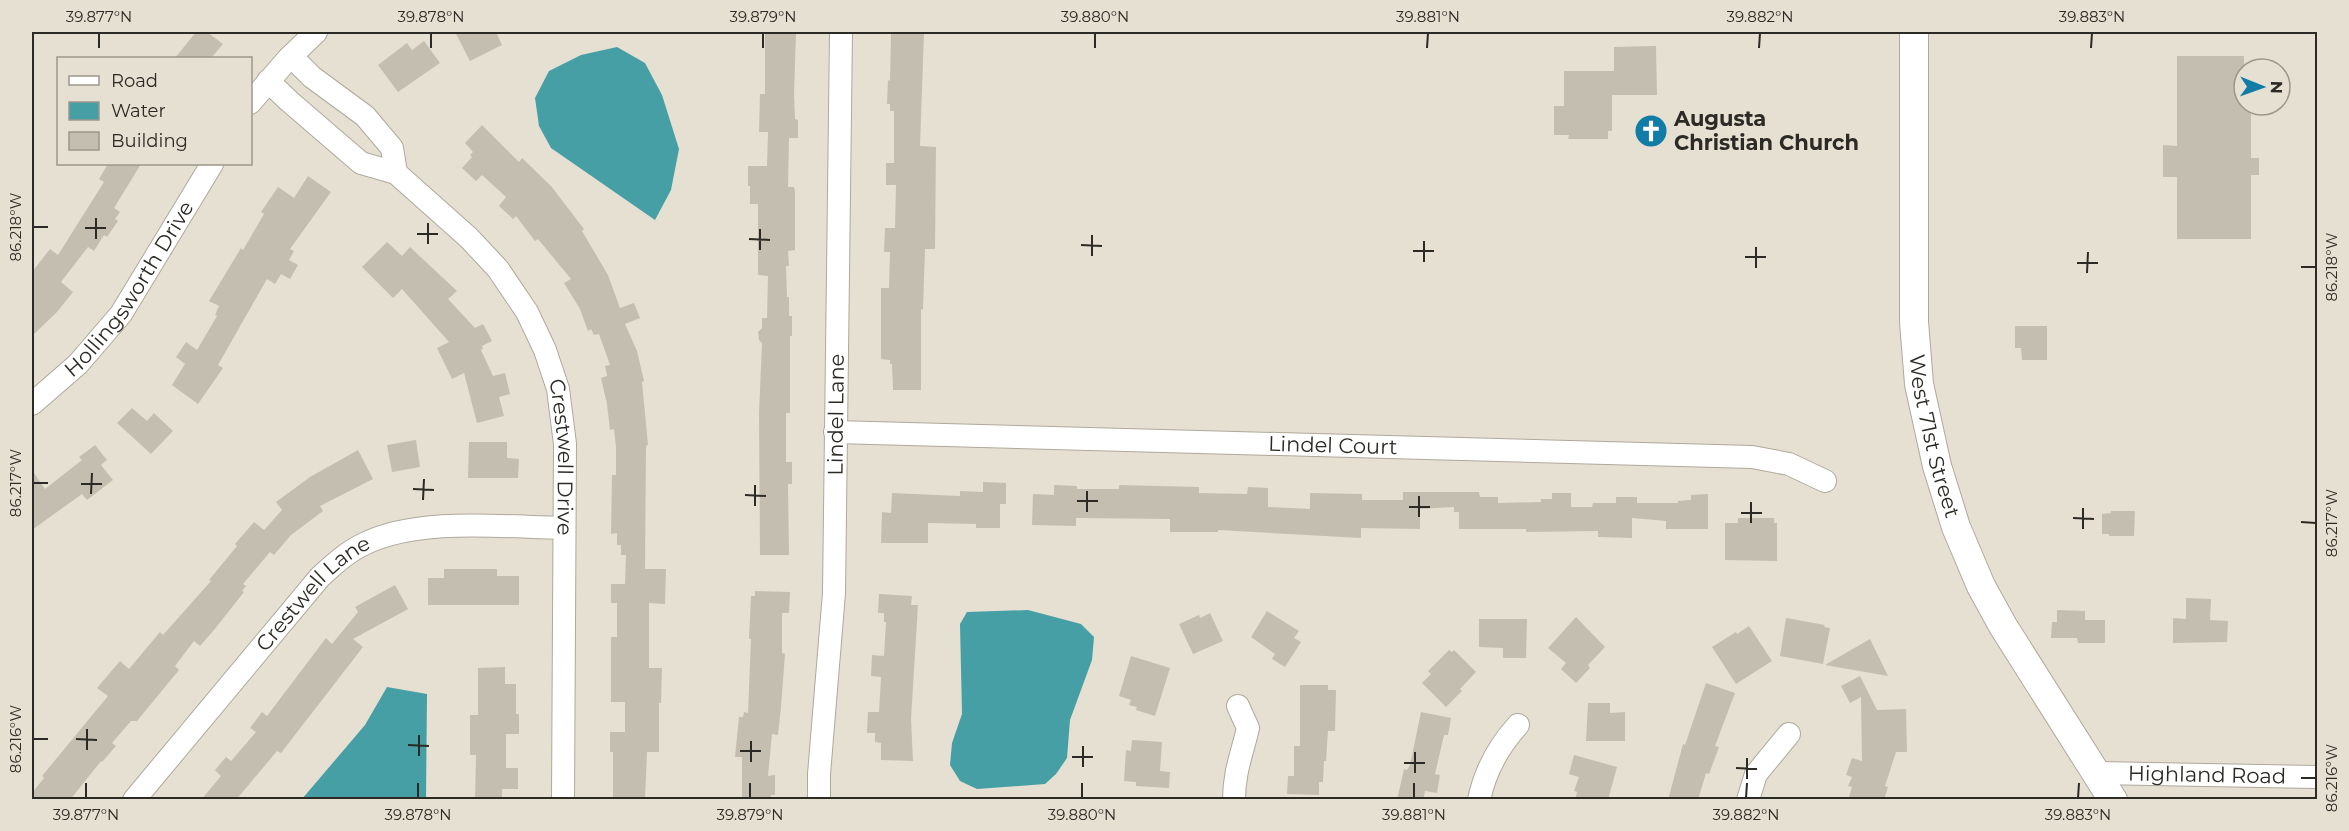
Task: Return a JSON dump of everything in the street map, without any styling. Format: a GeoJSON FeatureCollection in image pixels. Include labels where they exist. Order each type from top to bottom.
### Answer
{"type":"FeatureCollection","features":[{"type":"Feature","properties":{"kind":"main road","name":"West 71st Street"},"geometry":{"type":"LineString","coordinates":[[1914,32],[1914,322],[1919,384],[1937,466],[1956,527],[1981,586],[2003,626],[2113,800]]}},
{"type":"Feature","properties":{"kind":"street"},"geometry":{"type":"LineString","coordinates":[[252,101],[291,56],[316,32]]}},
{"type":"Feature","properties":{"kind":"street","name":"Lindel Lane"},"geometry":{"type":"LineString","coordinates":[[819,800],[819,774],[834,594],[841,32]]}},
{"type":"Feature","properties":{"kind":"street"},"geometry":{"type":"LineString","coordinates":[[291,56],[312,76],[365,116],[392,148],[396,173]]}},
{"type":"Feature","properties":{"kind":"street","name":"Crestwell Drive"},"geometry":{"type":"LineString","coordinates":[[268,81],[361,163],[396,173],[492,262],[537,330],[555,379],[562,410],[565,444],[563,800]]}},
{"type":"Feature","properties":{"kind":"street","name":"Hollingsworth Drive"},"geometry":{"type":"LineString","coordinates":[[32,404],[78,364],[121,314],[211,165]]}},
{"type":"Feature","properties":{"kind":"street","name":"Lindel Court"},"geometry":{"type":"LineString","coordinates":[[835,432],[1752,457],[1789,464],[1826,481]]}},
{"type":"Feature","properties":{"kind":"street","name":"Crestwell Lane"},"geometry":{"type":"LineString","coordinates":[[134,800],[320,577],[355,549],[383,536],[419,528],[564,528]]}},
{"type":"Feature","properties":{"kind":"street"},"geometry":{"type":"LineString","coordinates":[[1234,800],[1234,783],[1239,755],[1248,728],[1238,706]]}},
{"type":"Feature","properties":{"kind":"street"},"geometry":{"type":"LineString","coordinates":[[1479,800],[1487,771],[1518,725]]}},
{"type":"Feature","properties":{"kind":"street"},"geometry":{"type":"LineString","coordinates":[[1748,800],[1756,774],[1789,735]]}},
{"type":"Feature","properties":{"kind":"street","name":"Highland Road"},"geometry":{"type":"LineString","coordinates":[[2096,773],[2318,777]]}},
{"type":"Feature","properties":{"kind":"water"},"geometry":{"type":"Polygon","coordinates":[[[617,47],[645,63],[662,95],[679,149],[671,190],[655,220],[551,148],[539,126],[535,98],[549,71],[581,55],[617,47]]]}},
{"type":"Feature","properties":{"kind":"water"},"geometry":{"type":"Polygon","coordinates":[[[1028,610],[1081,624],[1094,637],[1092,660],[1070,720],[1067,758],[1056,774],[1045,784],[977,789],[960,781],[950,765],[952,743],[962,714],[960,624],[967,612],[1028,610]]]}},
{"type":"Feature","properties":{"kind":"water"},"geometry":{"type":"Polygon","coordinates":[[[387,687],[427,694],[426,799],[302,799],[365,725],[387,687]]]}},
{"type":"Feature","properties":{"kind":"building"},"geometry":{"type":"Polygon","coordinates":[[[196,32],[207,32],[223,44],[212,57],[176,57],[196,32]]]}},
{"type":"Feature","properties":{"kind":"building"},"geometry":{"type":"Polygon","coordinates":[[[455,32],[496,32],[502,45],[470,61],[455,32]]]}},
{"type":"Feature","properties":{"kind":"building"},"geometry":{"type":"Polygon","coordinates":[[[765,32],[796,32],[794,95],[798,138],[789,138],[788,187],[794,187],[795,192],[795,250],[788,251],[789,266],[786,266],[789,316],[792,316],[790,413],[786,413],[786,462],[792,462],[792,484],[788,484],[789,555],[760,555],[759,413],[762,343],[758,332],[762,328],[762,318],[767,318],[768,276],[758,275],[758,204],[750,204],[748,166],[767,166],[768,132],[759,132],[760,94],[765,94],[765,32]]]}},
{"type":"Feature","properties":{"kind":"building"},"geometry":{"type":"Polygon","coordinates":[[[891,32],[924,32],[920,146],[936,147],[935,249],[925,249],[923,310],[921,309],[921,390],[893,390],[892,364],[890,360],[881,359],[881,288],[889,288],[890,252],[884,252],[885,228],[895,228],[896,185],[886,185],[886,163],[894,163],[894,111],[890,111],[890,104],[887,104],[891,32]]]}},
{"type":"Feature","properties":{"kind":"building"},"geometry":{"type":"Polygon","coordinates":[[[424,41],[440,63],[398,92],[378,65],[407,43],[412,50],[424,41]]]}},
{"type":"Feature","properties":{"kind":"building"},"geometry":{"type":"Polygon","coordinates":[[[1656,46],[1657,95],[1612,95],[1612,131],[1608,131],[1608,139],[1568,139],[1569,135],[1554,135],[1554,106],[1564,106],[1564,71],[1614,71],[1614,47],[1656,46]]]}},
{"type":"Feature","properties":{"kind":"building"},"geometry":{"type":"Polygon","coordinates":[[[2177,56],[2244,56],[2232,57],[2232,117],[2251,117],[2251,158],[2259,158],[2259,175],[2251,175],[2251,239],[2177,239],[2177,177],[2163,177],[2163,145],[2177,146],[2177,56]]]}},
{"type":"Feature","properties":{"kind":"building"},"geometry":{"type":"Polygon","coordinates":[[[482,125],[519,162],[522,158],[551,186],[584,229],[582,231],[608,275],[620,308],[634,303],[640,318],[625,324],[637,351],[644,381],[642,382],[648,445],[646,446],[645,569],[666,569],[665,604],[649,603],[649,668],[662,668],[659,752],[647,752],[645,800],[613,800],[613,752],[610,752],[610,732],[625,732],[625,702],[611,702],[611,637],[617,637],[617,603],[611,603],[611,584],[625,584],[626,555],[621,555],[621,545],[617,545],[617,533],[611,534],[612,475],[616,475],[616,447],[614,429],[610,430],[601,378],[607,376],[605,366],[610,365],[599,334],[594,335],[591,329],[588,331],[580,309],[564,283],[571,279],[538,239],[535,241],[516,216],[513,219],[499,206],[506,197],[482,175],[476,181],[462,168],[472,157],[470,155],[473,152],[465,143],[482,125]]]}},
{"type":"Feature","properties":{"kind":"building"},"geometry":{"type":"Polygon","coordinates":[[[107,165],[140,165],[114,208],[120,212],[115,219],[118,221],[107,237],[104,235],[94,251],[88,247],[61,282],[73,292],[57,312],[32,336],[32,272],[50,249],[58,255],[104,182],[99,179],[107,165]]]}},
{"type":"Feature","properties":{"kind":"building"},"geometry":{"type":"Polygon","coordinates":[[[308,176],[331,192],[290,249],[294,251],[289,260],[298,265],[290,279],[281,274],[275,284],[267,279],[218,365],[223,368],[198,404],[172,385],[185,364],[176,357],[186,342],[197,350],[217,316],[215,315],[219,306],[209,301],[241,248],[243,250],[264,214],[261,212],[278,187],[294,198],[308,176]]]}},
{"type":"Feature","properties":{"kind":"building"},"geometry":{"type":"Polygon","coordinates":[[[387,242],[402,256],[410,247],[457,291],[448,299],[475,328],[483,324],[492,341],[482,346],[481,350],[493,376],[505,373],[510,394],[499,397],[504,416],[477,423],[464,373],[452,379],[437,348],[449,342],[402,289],[393,298],[362,267],[387,242]]]}},
{"type":"Feature","properties":{"kind":"building"},"geometry":{"type":"Polygon","coordinates":[[[2015,326],[2047,326],[2047,360],[2022,360],[2021,348],[2015,348],[2015,326]]]}},
{"type":"Feature","properties":{"kind":"building"},"geometry":{"type":"Polygon","coordinates":[[[132,408],[147,421],[154,413],[173,431],[151,454],[117,423],[132,408]]]}},
{"type":"Feature","properties":{"kind":"building"},"geometry":{"type":"Polygon","coordinates":[[[416,440],[420,467],[392,472],[387,445],[416,440]]]}},
{"type":"Feature","properties":{"kind":"building"},"geometry":{"type":"Polygon","coordinates":[[[469,442],[507,442],[507,458],[519,459],[518,478],[468,478],[469,442]]]}},
{"type":"Feature","properties":{"kind":"building"},"geometry":{"type":"Polygon","coordinates":[[[95,445],[107,460],[101,465],[113,480],[87,500],[82,494],[32,530],[32,470],[45,489],[82,460],[79,457],[95,445]]]}},
{"type":"Feature","properties":{"kind":"building"},"geometry":{"type":"Polygon","coordinates":[[[358,450],[373,479],[320,506],[323,511],[291,535],[274,555],[270,552],[243,584],[246,586],[242,591],[244,592],[214,630],[200,646],[194,641],[175,666],[179,670],[137,721],[131,721],[112,743],[116,746],[70,800],[32,800],[32,793],[44,778],[42,776],[108,696],[97,688],[120,661],[129,669],[160,632],[163,635],[211,581],[209,580],[237,546],[235,544],[254,522],[264,530],[282,510],[276,502],[310,477],[358,450]]]}},
{"type":"Feature","properties":{"kind":"building"},"geometry":{"type":"Polygon","coordinates":[[[983,482],[1006,483],[1006,504],[1000,504],[1000,528],[976,528],[976,524],[928,523],[928,543],[881,543],[882,512],[891,513],[892,493],[960,496],[960,491],[983,492],[983,482]]]}},
{"type":"Feature","properties":{"kind":"building"},"geometry":{"type":"Polygon","coordinates":[[[1054,485],[1077,486],[1077,489],[1119,489],[1119,485],[1199,487],[1199,493],[1247,494],[1248,487],[1268,488],[1268,507],[1310,509],[1310,493],[1362,494],[1362,500],[1403,500],[1403,492],[1479,492],[1480,497],[1498,497],[1498,503],[1541,502],[1541,499],[1552,499],[1552,493],[1571,493],[1571,507],[1592,507],[1593,503],[1616,503],[1616,497],[1637,497],[1637,503],[1678,503],[1678,501],[1691,500],[1691,495],[1708,494],[1708,529],[1666,529],[1666,521],[1632,518],[1632,538],[1598,537],[1598,531],[1526,532],[1526,529],[1459,529],[1459,512],[1454,512],[1454,507],[1420,509],[1420,529],[1361,528],[1361,538],[1218,530],[1218,532],[1170,532],[1170,519],[1076,518],[1076,526],[1032,525],[1033,494],[1054,495],[1054,485]]]}},
{"type":"Feature","properties":{"kind":"building"},"geometry":{"type":"Polygon","coordinates":[[[2111,511],[2135,511],[2134,536],[2102,534],[2102,514],[2111,513],[2111,511]]]}},
{"type":"Feature","properties":{"kind":"building"},"geometry":{"type":"Polygon","coordinates":[[[1738,518],[1774,518],[1774,523],[1777,523],[1777,561],[1725,560],[1725,523],[1738,523],[1738,518]]]}},
{"type":"Feature","properties":{"kind":"building"},"geometry":{"type":"Polygon","coordinates":[[[444,569],[497,569],[497,576],[519,576],[519,605],[428,605],[428,578],[444,578],[444,569]]]}},
{"type":"Feature","properties":{"kind":"building"},"geometry":{"type":"Polygon","coordinates":[[[395,585],[408,609],[353,639],[363,647],[281,753],[277,751],[236,800],[201,800],[221,776],[215,770],[226,757],[231,761],[256,732],[250,728],[262,712],[267,716],[326,638],[332,644],[358,612],[355,607],[395,585]]]}},
{"type":"Feature","properties":{"kind":"building"},"geometry":{"type":"Polygon","coordinates":[[[755,591],[790,592],[789,613],[782,613],[782,653],[785,654],[778,735],[772,734],[768,776],[775,775],[775,795],[771,795],[771,800],[742,800],[742,757],[735,757],[739,717],[743,717],[744,712],[748,713],[751,596],[755,596],[755,591]]]}},
{"type":"Feature","properties":{"kind":"building"},"geometry":{"type":"Polygon","coordinates":[[[879,594],[912,596],[911,605],[918,605],[911,719],[913,761],[881,760],[881,743],[875,742],[875,733],[867,733],[868,712],[879,712],[881,677],[871,676],[872,655],[884,656],[886,622],[884,622],[884,613],[878,613],[879,594]]]}},
{"type":"Feature","properties":{"kind":"building"},"geometry":{"type":"Polygon","coordinates":[[[2186,598],[2211,599],[2210,620],[2228,621],[2227,642],[2173,643],[2173,618],[2186,619],[2186,598]]]}},
{"type":"Feature","properties":{"kind":"building"},"geometry":{"type":"Polygon","coordinates":[[[2057,610],[2085,611],[2085,620],[2105,620],[2105,643],[2078,643],[2077,638],[2051,638],[2052,622],[2057,622],[2057,610]]]}},
{"type":"Feature","properties":{"kind":"building"},"geometry":{"type":"Polygon","coordinates":[[[1267,611],[1299,631],[1294,638],[1301,642],[1285,667],[1272,659],[1275,654],[1251,637],[1267,611]]]}},
{"type":"Feature","properties":{"kind":"building"},"geometry":{"type":"Polygon","coordinates":[[[1210,613],[1223,641],[1193,654],[1179,624],[1210,613]]]}},
{"type":"Feature","properties":{"kind":"building"},"geometry":{"type":"Polygon","coordinates":[[[1576,617],[1605,647],[1588,665],[1590,668],[1576,683],[1561,669],[1566,663],[1548,648],[1576,617]]]}},
{"type":"Feature","properties":{"kind":"building"},"geometry":{"type":"Polygon","coordinates":[[[1786,618],[1825,625],[1824,627],[1830,628],[1823,664],[1780,656],[1786,618]]]}},
{"type":"Feature","properties":{"kind":"building"},"geometry":{"type":"Polygon","coordinates":[[[1479,619],[1527,619],[1526,658],[1503,658],[1503,648],[1479,647],[1479,619]]]}},
{"type":"Feature","properties":{"kind":"building"},"geometry":{"type":"Polygon","coordinates":[[[1749,626],[1772,661],[1736,684],[1712,647],[1749,626]]]}},
{"type":"Feature","properties":{"kind":"building"},"geometry":{"type":"Polygon","coordinates":[[[1870,639],[1888,676],[1825,665],[1870,639]]]}},
{"type":"Feature","properties":{"kind":"building"},"geometry":{"type":"Polygon","coordinates":[[[1449,650],[1452,652],[1454,650],[1476,672],[1446,707],[1422,683],[1431,674],[1428,671],[1449,650]]]}},
{"type":"Feature","properties":{"kind":"building"},"geometry":{"type":"Polygon","coordinates":[[[1131,656],[1170,668],[1155,716],[1136,710],[1137,707],[1129,705],[1131,700],[1119,696],[1131,656]]]}},
{"type":"Feature","properties":{"kind":"building"},"geometry":{"type":"Polygon","coordinates":[[[505,667],[505,684],[516,684],[516,714],[519,714],[519,734],[506,734],[506,768],[518,768],[518,789],[502,789],[502,800],[475,800],[476,755],[470,755],[470,715],[478,715],[478,668],[505,667]]]}},
{"type":"Feature","properties":{"kind":"building"},"geometry":{"type":"Polygon","coordinates":[[[1860,676],[1877,710],[1906,709],[1907,752],[1896,752],[1885,786],[1888,787],[1884,800],[1848,800],[1852,787],[1848,786],[1852,777],[1846,775],[1852,758],[1862,761],[1861,697],[1850,703],[1841,686],[1860,676]]]}},
{"type":"Feature","properties":{"kind":"building"},"geometry":{"type":"Polygon","coordinates":[[[1706,683],[1735,693],[1715,746],[1719,747],[1709,774],[1706,773],[1698,800],[1668,800],[1683,744],[1685,745],[1706,683]]]}},
{"type":"Feature","properties":{"kind":"building"},"geometry":{"type":"Polygon","coordinates":[[[1300,685],[1328,685],[1328,690],[1336,690],[1335,731],[1328,731],[1326,761],[1324,761],[1323,782],[1319,782],[1319,795],[1287,794],[1288,776],[1294,776],[1294,746],[1300,746],[1300,685]]]}},
{"type":"Feature","properties":{"kind":"building"},"geometry":{"type":"Polygon","coordinates":[[[1588,703],[1610,703],[1610,713],[1625,712],[1625,741],[1586,741],[1588,703]]]}},
{"type":"Feature","properties":{"kind":"building"},"geometry":{"type":"Polygon","coordinates":[[[1421,712],[1451,718],[1448,735],[1444,735],[1435,774],[1440,775],[1437,793],[1425,791],[1423,800],[1397,800],[1404,769],[1407,770],[1410,765],[1421,712]]]}},
{"type":"Feature","properties":{"kind":"building"},"geometry":{"type":"Polygon","coordinates":[[[1132,740],[1162,742],[1160,771],[1170,772],[1169,788],[1136,786],[1136,782],[1124,781],[1126,750],[1131,751],[1132,740]]]}},
{"type":"Feature","properties":{"kind":"building"},"geometry":{"type":"Polygon","coordinates":[[[1574,755],[1617,767],[1608,800],[1575,800],[1577,792],[1574,791],[1579,777],[1569,774],[1574,755]]]}},
{"type":"Feature","properties":{"kind":"place","name":"Augusta Christian Church"},"geometry":{"type":"Point","coordinates":[1651,131]}}]}
